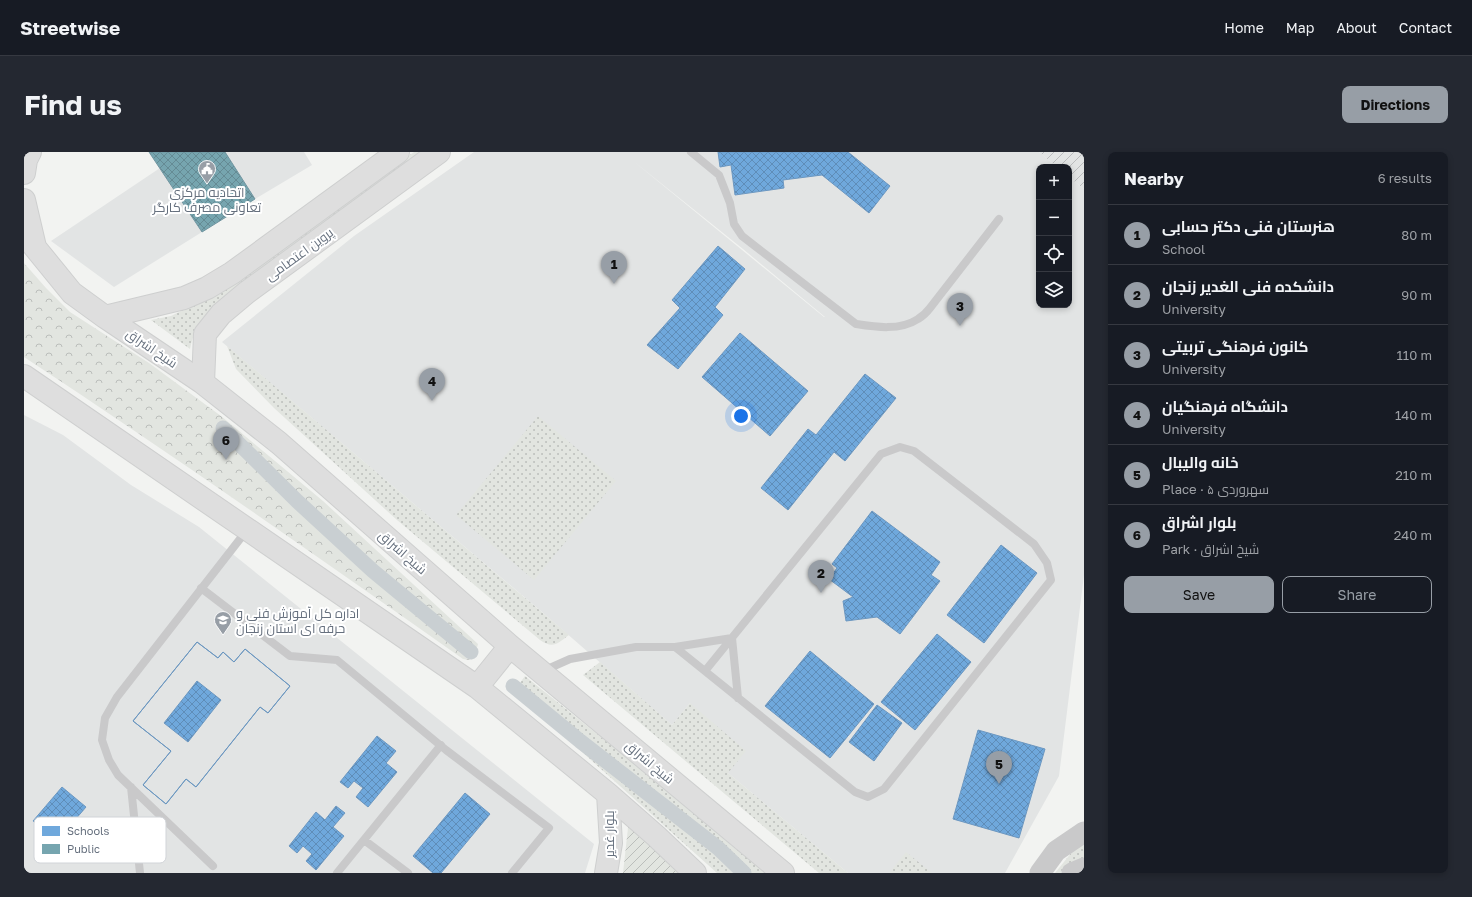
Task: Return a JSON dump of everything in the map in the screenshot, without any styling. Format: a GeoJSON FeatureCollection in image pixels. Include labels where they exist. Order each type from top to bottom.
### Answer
{"type":"FeatureCollection","features":[{"type":"Feature","properties":{"kind":"main road"},"geometry":{"type":"LineString","coordinates":[[24,173],[26,160],[30,152]]}},
{"type":"Feature","properties":{"kind":"main road","name":"پروین اعتصامی"},"geometry":{"type":"LineString","coordinates":[[105,317],[184,298],[207,288],[232,273],[398,152]]}},
{"type":"Feature","properties":{"kind":"main road","name":"پروین اعتصامی"},"geometry":{"type":"LineString","coordinates":[[203,383],[206,334],[221,314],[246,293],[438,152]]}},
{"type":"Feature","properties":{"kind":"main road"},"geometry":{"type":"LineString","coordinates":[[24,200],[30,241]]}},
{"type":"Feature","properties":{"kind":"main road","name":"شیخ اشراق"},"geometry":{"type":"LineString","coordinates":[[30,241],[72,293],[203,383],[279,443],[510,646],[783,873]]}},
{"type":"Feature","properties":{"kind":"main road"},"geometry":{"type":"LineString","coordinates":[[24,376],[477,687],[608,794],[695,873]]}},
{"type":"Feature","properties":{"kind":"main road"},"geometry":{"type":"LineString","coordinates":[[477,687],[510,646]]}},
{"type":"Feature","properties":{"kind":"main road","name":"بلوار غدیر"},"geometry":{"type":"LineString","coordinates":[[606,873],[611,843],[608,794]]}},
{"type":"Feature","properties":{"kind":"street"},"geometry":{"type":"LineString","coordinates":[[1040,873],[1056,851],[1084,832]]}},
{"type":"Feature","properties":{"kind":"street"},"geometry":{"type":"LineString","coordinates":[[1072,873],[1084,868]]}},
{"type":"Feature","properties":{"kind":"lane"},"geometry":{"type":"LineString","coordinates":[[691,152],[719,175],[730,203],[734,224],[742,236],[856,324],[876,327],[896,327],[917,319],[930,308],[999,220]]}},
{"type":"Feature","properties":{"kind":"lane"},"geometry":{"type":"LineString","coordinates":[[675,647],[855,792],[868,797],[884,789],[1051,580],[1047,563],[1034,544],[914,451],[900,447],[881,454],[705,671]]}},
{"type":"Feature","properties":{"kind":"lane"},"geometry":{"type":"LineString","coordinates":[[162,817],[118,775],[109,760],[102,740],[105,718],[117,697],[247,529]]}},
{"type":"Feature","properties":{"kind":"lane"},"geometry":{"type":"LineString","coordinates":[[201,588],[290,656],[338,660],[440,745],[549,828],[512,873]]}},
{"type":"Feature","properties":{"kind":"lane"},"geometry":{"type":"LineString","coordinates":[[541,672],[570,659],[636,647],[675,647],[732,638]]}},
{"type":"Feature","properties":{"kind":"lane"},"geometry":{"type":"LineString","coordinates":[[732,638],[738,698]]}},
{"type":"Feature","properties":{"kind":"lane"},"geometry":{"type":"LineString","coordinates":[[338,873],[440,745]]}},
{"type":"Feature","properties":{"kind":"lane"},"geometry":{"type":"LineString","coordinates":[[130,787],[133,817]]}},
{"type":"Feature","properties":{"kind":"lane"},"geometry":{"type":"LineString","coordinates":[[166,821],[213,866]]}},
{"type":"Feature","properties":{"kind":"lane"},"geometry":{"type":"LineString","coordinates":[[364,840],[408,873]]}},
{"type":"Feature","properties":{"kind":"lane"},"geometry":{"type":"LineString","coordinates":[[139,863],[140,873]]}},
{"type":"Feature","properties":{"kind":"shaded area"},"geometry":{"type":"Polygon","coordinates":[[[225,152],[304,152],[312,165],[255,199],[225,152]]]}},
{"type":"Feature","properties":{"kind":"shaded area"},"geometry":{"type":"Polygon","coordinates":[[[474,152],[1039,152],[1053,164],[1036,164],[1036,308],[1072,308],[1072,179],[1084,189],[1084,575],[1059,776],[1005,873],[848,873],[728,773],[690,703],[672,725],[542,612],[222,342],[354,236],[474,152]],[[632,160],[824,317],[743,249],[632,160]]]}},
{"type":"Feature","properties":{"kind":"shaded area"},"geometry":{"type":"Polygon","coordinates":[[[1039,152],[1084,152],[1084,189],[1072,179],[1072,164],[1053,164],[1039,152]]]}},
{"type":"Feature","properties":{"kind":"shaded area"},"geometry":{"type":"Polygon","coordinates":[[[160,168],[202,232],[114,287],[51,241],[160,168]]]}},
{"type":"Feature","properties":{"kind":"shaded area","name":"اداره کل آموزش فنی و حرفه ای استان زنجان"},"geometry":{"type":"Polygon","coordinates":[[[24,415],[63,435],[131,485],[199,527],[594,844],[585,873],[24,873],[24,415]]]}},
{"type":"Feature","properties":{"kind":"green space"},"geometry":{"type":"Polygon","coordinates":[[[414,152],[429,152],[217,303],[199,324],[190,349],[151,320],[171,316],[223,290],[414,152]]]}},
{"type":"Feature","properties":{"kind":"green space"},"geometry":{"type":"Polygon","coordinates":[[[24,263],[70,312],[149,363],[221,416],[323,501],[478,644],[476,651],[469,660],[463,659],[300,544],[24,357],[24,263]]]}},
{"type":"Feature","properties":{"kind":"green space"},"geometry":{"type":"Polygon","coordinates":[[[227,346],[569,635],[552,645],[544,643],[397,520],[274,408],[236,369],[227,346]]]}},
{"type":"Feature","properties":{"kind":"green space"},"geometry":{"type":"Polygon","coordinates":[[[538,416],[616,481],[534,580],[456,515],[538,416]]]}},
{"type":"Feature","properties":{"kind":"green space"},"geometry":{"type":"Polygon","coordinates":[[[600,662],[672,725],[690,703],[746,751],[728,773],[848,873],[819,873],[583,675],[600,662]]]}},
{"type":"Feature","properties":{"kind":"green space"},"geometry":{"type":"Polygon","coordinates":[[[525,676],[622,754],[765,873],[717,873],[514,691],[525,676]]]}},
{"type":"Feature","properties":{"kind":"green space"},"geometry":{"type":"Polygon","coordinates":[[[629,819],[685,873],[623,873],[629,819]]]}},
{"type":"Feature","properties":{"kind":"green space"},"geometry":{"type":"Polygon","coordinates":[[[1084,843],[1084,863],[1060,873],[1055,873],[1076,847],[1084,843]]]}},
{"type":"Feature","properties":{"kind":"green space"},"geometry":{"type":"Polygon","coordinates":[[[906,852],[932,873],[889,873],[906,852]]]}},
{"type":"Feature","properties":{"kind":"building: Schools"},"geometry":{"type":"Polygon","coordinates":[[[718,152],[848,152],[890,186],[869,213],[822,175],[783,180],[784,188],[735,195],[731,165],[720,167],[718,152]]]}},
{"type":"Feature","properties":{"kind":"building: Schools"},"geometry":{"type":"Polygon","coordinates":[[[718,246],[745,269],[715,307],[723,315],[678,369],[647,345],[680,308],[672,300],[718,246]]]}},
{"type":"Feature","properties":{"kind":"building: Schools"},"geometry":{"type":"Polygon","coordinates":[[[740,333],[808,391],[770,436],[702,377],[740,333]]]}},
{"type":"Feature","properties":{"kind":"building: Schools"},"geometry":{"type":"Polygon","coordinates":[[[865,374],[896,398],[845,461],[834,452],[788,510],[761,488],[808,429],[816,435],[865,374]]]}},
{"type":"Feature","properties":{"kind":"building: Schools"},"geometry":{"type":"Polygon","coordinates":[[[872,511],[940,562],[931,575],[940,581],[900,634],[877,617],[846,621],[843,601],[853,597],[829,579],[837,568],[832,564],[872,511]]]}},
{"type":"Feature","properties":{"kind":"building: Schools"},"geometry":{"type":"Polygon","coordinates":[[[1001,545],[1037,573],[984,643],[947,615],[1001,545]]]}},
{"type":"Feature","properties":{"kind":"building: Schools"},"geometry":{"type":"Polygon","coordinates":[[[937,634],[971,662],[915,730],[881,702],[937,634]]]}},
{"type":"Feature","properties":{"kind":"building: Schools"},"geometry":{"type":"Polygon","coordinates":[[[197,642],[218,658],[223,652],[234,662],[245,649],[290,686],[268,713],[260,707],[196,787],[186,779],[166,804],[143,785],[171,751],[133,721],[197,642]],[[197,681],[164,723],[188,742],[221,700],[197,681]]]}},
{"type":"Feature","properties":{"kind":"building: Schools"},"geometry":{"type":"Polygon","coordinates":[[[197,642],[218,658],[223,652],[234,662],[245,649],[290,686],[268,713],[260,707],[196,787],[186,779],[166,804],[143,785],[171,751],[133,721],[197,642]]]}},
{"type":"Feature","properties":{"kind":"building: Schools"},"geometry":{"type":"Polygon","coordinates":[[[810,651],[874,704],[830,758],[765,706],[810,651]]]}},
{"type":"Feature","properties":{"kind":"building: Schools"},"geometry":{"type":"Polygon","coordinates":[[[877,705],[902,723],[874,761],[849,742],[877,705]]]}},
{"type":"Feature","properties":{"kind":"building: Schools"},"geometry":{"type":"Polygon","coordinates":[[[978,730],[1045,749],[1019,838],[953,819],[978,730]]]}},
{"type":"Feature","properties":{"kind":"building: Schools"},"geometry":{"type":"Polygon","coordinates":[[[377,736],[396,751],[386,763],[397,772],[368,807],[356,797],[363,788],[354,781],[348,788],[340,782],[377,736]]]}},
{"type":"Feature","properties":{"kind":"building: Schools"},"geometry":{"type":"Polygon","coordinates":[[[62,787],[86,807],[77,817],[36,817],[62,787]]]}},
{"type":"Feature","properties":{"kind":"building: Schools"},"geometry":{"type":"Polygon","coordinates":[[[465,793],[490,814],[441,873],[433,873],[413,856],[465,793]]]}},
{"type":"Feature","properties":{"kind":"building: Schools"},"geometry":{"type":"Polygon","coordinates":[[[336,806],[345,813],[333,827],[344,836],[316,870],[306,861],[312,854],[303,846],[297,853],[289,846],[316,812],[325,820],[336,806]]]}},
{"type":"Feature","properties":{"kind":"building: Public","name":"اتحادیه مرکزی تعاونی مصرف کارگر"},"geometry":{"type":"Polygon","coordinates":[[[149,152],[225,152],[255,199],[202,232],[149,152]]]}},
{"type":"Feature","properties":{"kind":"waterway"},"geometry":{"type":"LineString","coordinates":[[223,428],[297,501],[373,571],[471,652]]}},
{"type":"Feature","properties":{"kind":"waterway"},"geometry":{"type":"LineString","coordinates":[[513,686],[580,741],[718,848],[744,873]]}},
{"type":"Feature","properties":{"kind":"place","name":"اتحادیه مرکزی تعاونی مصرف کارگر"},"geometry":{"type":"Point","coordinates":[207,184]}},
{"type":"Feature","properties":{"kind":"place","name":"هنرستان فنی دکتر حسابی"},"geometry":{"type":"Point","coordinates":[614,284]}},
{"type":"Feature","properties":{"kind":"place","name":"کانون فرهنگی تربیتی"},"geometry":{"type":"Point","coordinates":[960,326]}},
{"type":"Feature","properties":{"kind":"place","name":"دانشگاه فرهنگیان"},"geometry":{"type":"Point","coordinates":[432,401]}},
{"type":"Feature","properties":{"kind":"place","name":"بلوار اشراق"},"geometry":{"type":"Point","coordinates":[226,460]}},
{"type":"Feature","properties":{"kind":"place","name":"دانشکده فنی الغدیر زنجان"},"geometry":{"type":"Point","coordinates":[821,593]}},
{"type":"Feature","properties":{"kind":"place","name":"اداره کل آموزش فنی و حرفه ای استان زنجان"},"geometry":{"type":"Point","coordinates":[223,635]}},
{"type":"Feature","properties":{"kind":"place","name":"خانه والیبال"},"geometry":{"type":"Point","coordinates":[999,784]}}]}
